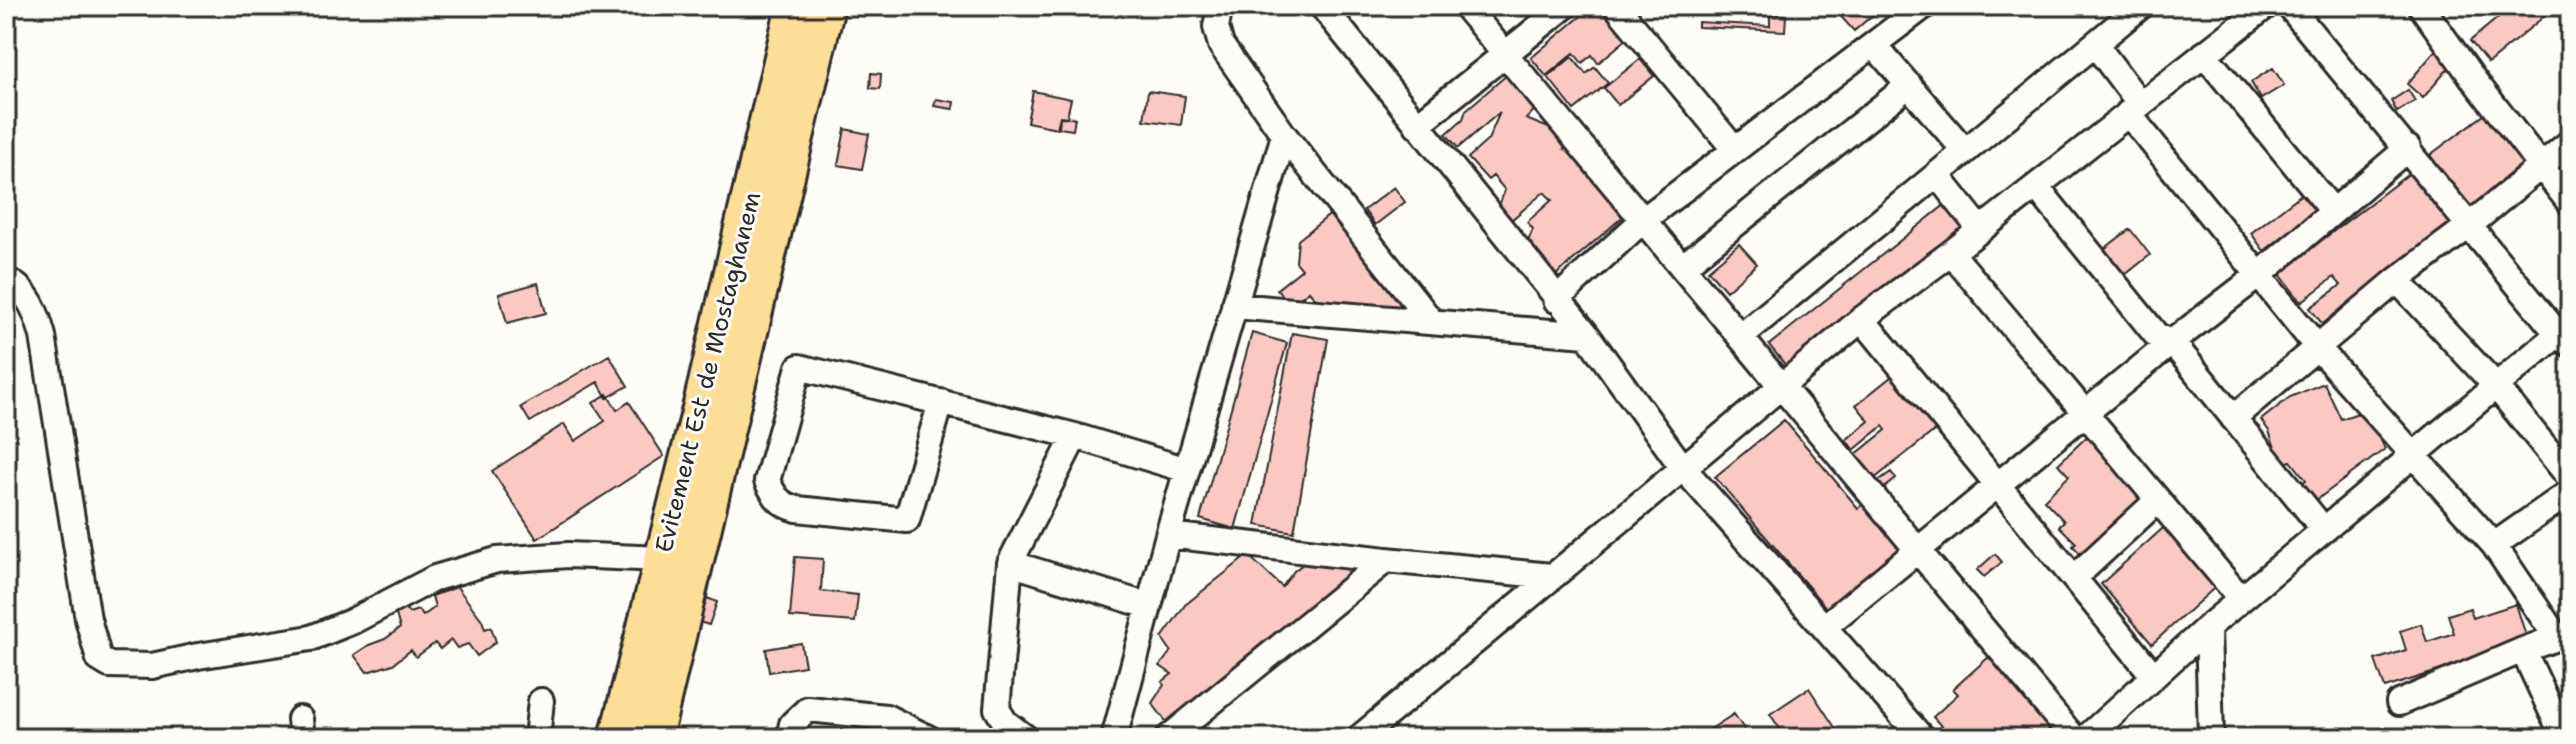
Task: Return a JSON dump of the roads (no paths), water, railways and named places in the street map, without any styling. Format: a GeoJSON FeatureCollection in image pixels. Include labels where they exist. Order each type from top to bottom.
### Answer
{"type":"FeatureCollection","features":[{"type":"Feature","properties":{"kind":"highway","name":"Evitement Est de Mostaghanem"},"geometry":{"type":"LineString","coordinates":[[618,738],[701,409],[795,6]]}},
{"type":"Feature","properties":{"kind":"highway","name":"Evitement Est de Mostaghanem"},"geometry":{"type":"LineString","coordinates":[[653,738],[826,6]]}},
{"type":"Feature","properties":{"kind":"street"},"geometry":{"type":"LineString","coordinates":[[1220,6],[1216,27],[1221,45],[1284,135],[1432,322]]}},
{"type":"Feature","properties":{"kind":"street"},"geometry":{"type":"LineString","coordinates":[[1322,6],[1587,335],[1683,468],[1922,738]]}},
{"type":"Feature","properties":{"kind":"street"},"geometry":{"type":"LineString","coordinates":[[1465,6],[2074,738]]}},
{"type":"Feature","properties":{"kind":"street"},"geometry":{"type":"LineString","coordinates":[[1417,125],[1565,6]]}},
{"type":"Feature","properties":{"kind":"street"},"geometry":{"type":"LineString","coordinates":[[1616,6],[1735,150]]}},
{"type":"Feature","properties":{"kind":"street"},"geometry":{"type":"LineString","coordinates":[[1556,300],[1643,220],[1924,6]]}},
{"type":"Feature","properties":{"kind":"street"},"geometry":{"type":"LineString","coordinates":[[1740,337],[2141,6]]}},
{"type":"Feature","properties":{"kind":"street"},"geometry":{"type":"LineString","coordinates":[[1359,738],[1862,319],[2266,6]]}},
{"type":"Feature","properties":{"kind":"street"},"geometry":{"type":"LineString","coordinates":[[2086,738],[2241,599],[2496,386],[2566,334],[2470,225],[2289,6]]}},
{"type":"Feature","properties":{"kind":"street"},"geometry":{"type":"LineString","coordinates":[[2421,6],[2570,203]]}},
{"type":"Feature","properties":{"kind":"street"},"geometry":{"type":"LineString","coordinates":[[2095,44],[2134,109],[2259,275],[2317,347],[2415,453],[2494,545],[2563,636],[2399,703]]}},
{"type":"Feature","properties":{"kind":"street"},"geometry":{"type":"LineString","coordinates":[[1874,45],[1965,151]]}},
{"type":"Feature","properties":{"kind":"street"},"geometry":{"type":"LineString","coordinates":[[2204,54],[2333,211]]}},
{"type":"Feature","properties":{"kind":"street"},"geometry":{"type":"LineString","coordinates":[[1682,267],[1909,85]]}},
{"type":"Feature","properties":{"kind":"street"},"geometry":{"type":"LineString","coordinates":[[1114,738],[1168,535],[1284,135]]}},
{"type":"Feature","properties":{"kind":"street"},"geometry":{"type":"LineString","coordinates":[[2233,418],[2397,280],[2470,225],[2570,142]]}},
{"type":"Feature","properties":{"kind":"street"},"geometry":{"type":"LineString","coordinates":[[1824,627],[2084,412],[2259,275],[2408,148]]}},
{"type":"Feature","properties":{"kind":"street"},"geometry":{"type":"LineString","coordinates":[[1937,175],[1980,229]]}},
{"type":"Feature","properties":{"kind":"street"},"geometry":{"type":"LineString","coordinates":[[2036,186],[2157,336],[2172,342],[2324,530]]}},
{"type":"Feature","properties":{"kind":"street"},"geometry":{"type":"LineString","coordinates":[[1951,253],[2241,599]]}},
{"type":"Feature","properties":{"kind":"street"},"geometry":{"type":"LineString","coordinates":[[6,280],[28,296],[43,336],[88,619],[99,659],[109,665],[152,666],[311,638],[353,621],[435,578],[497,560],[568,555],[663,559]]}},
{"type":"Feature","properties":{"kind":"street"},"geometry":{"type":"LineString","coordinates":[[2397,280],[2496,386],[2570,478]]}},
{"type":"Feature","properties":{"kind":"street"},"geometry":{"type":"LineString","coordinates":[[1234,306],[1587,335]]}},
{"type":"Feature","properties":{"kind":"street"},"geometry":{"type":"LineString","coordinates":[[1862,319],[2153,675]]}},
{"type":"Feature","properties":{"kind":"street"},"geometry":{"type":"LineString","coordinates":[[941,402],[907,520],[797,509],[775,499],[767,481],[799,367],[941,402],[1075,436],[1187,470]]}},
{"type":"Feature","properties":{"kind":"street"},"geometry":{"type":"LineString","coordinates":[[1026,738],[1005,722],[997,709],[1010,563],[1075,436]]}},
{"type":"Feature","properties":{"kind":"street"},"geometry":{"type":"LineString","coordinates":[[2494,545],[2570,492]]}},
{"type":"Feature","properties":{"kind":"street"},"geometry":{"type":"LineString","coordinates":[[2074,578],[2158,500]]}},
{"type":"Feature","properties":{"kind":"street"},"geometry":{"type":"LineString","coordinates":[[1168,535],[1552,576]]}},
{"type":"Feature","properties":{"kind":"street"},"geometry":{"type":"LineString","coordinates":[[1168,738],[1386,560]]}},
{"type":"Feature","properties":{"kind":"street"},"geometry":{"type":"LineString","coordinates":[[1010,563],[1149,606]]}},
{"type":"Feature","properties":{"kind":"street"},"geometry":{"type":"LineString","coordinates":[[2208,627],[2211,738]]}},
{"type":"Feature","properties":{"kind":"street"},"geometry":{"type":"LineString","coordinates":[[2523,650],[2564,738]]}},
{"type":"Feature","properties":{"kind":"street"},"geometry":{"type":"LineString","coordinates":[[537,738],[541,701]]}},
{"type":"Feature","properties":{"kind":"street"},"geometry":{"type":"LineString","coordinates":[[789,738],[792,724],[808,709],[886,717],[928,738]]}}]}
